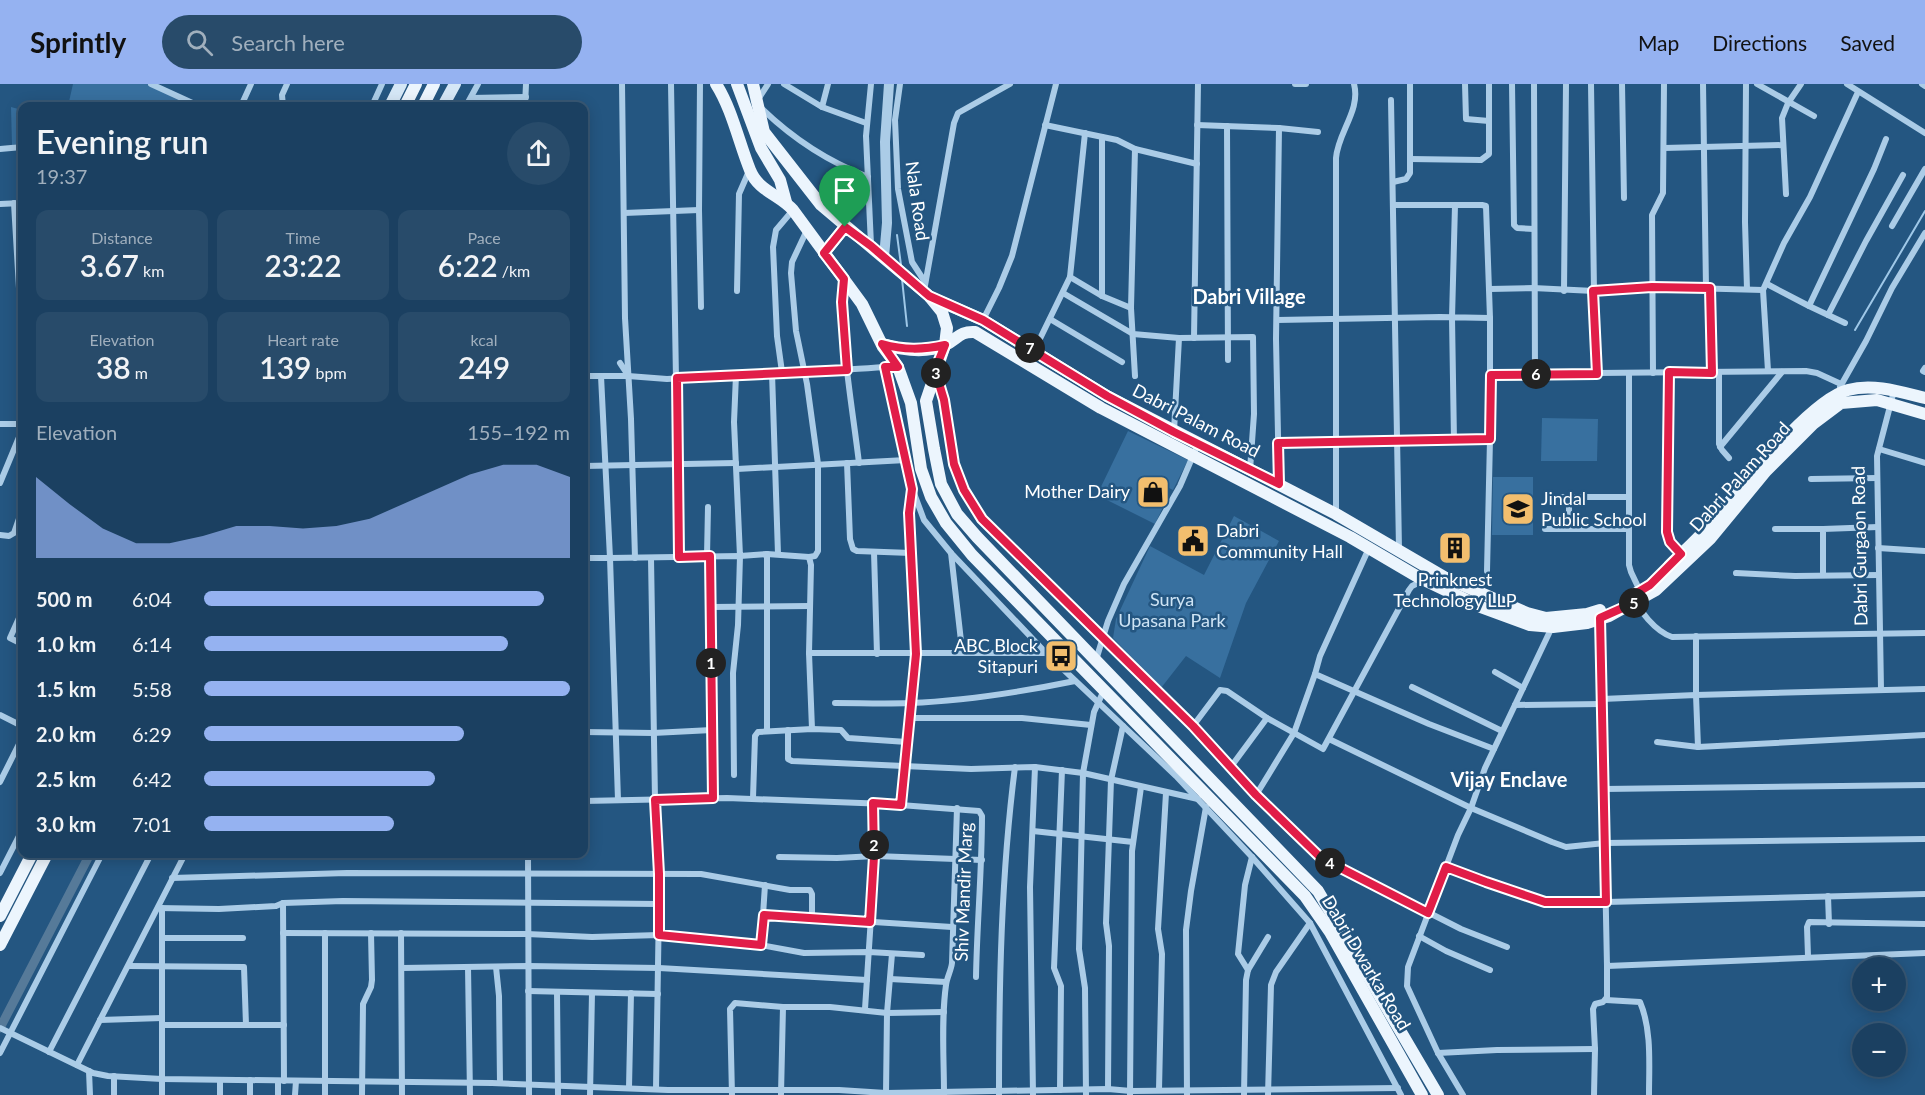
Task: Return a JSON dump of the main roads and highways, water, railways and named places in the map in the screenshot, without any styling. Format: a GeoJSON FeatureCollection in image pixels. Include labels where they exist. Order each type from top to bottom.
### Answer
{"type":"FeatureCollection","features":[{"type":"Feature","properties":{"kind":"main road"},"geometry":{"type":"LineString","coordinates":[[392,102],[401,84]]}},
{"type":"Feature","properties":{"kind":"main road"},"geometry":{"type":"LineString","coordinates":[[407,102],[416,84]]}},
{"type":"Feature","properties":{"kind":"main road"},"geometry":{"type":"LineString","coordinates":[[425,102],[434,84]]}},
{"type":"Feature","properties":{"kind":"main road"},"geometry":{"type":"LineString","coordinates":[[445,102],[455,84]]}},
{"type":"Feature","properties":{"kind":"main road","name":"Dabri Dwarka Road"},"geometry":{"type":"LineString","coordinates":[[716,84],[750,171],[762,189],[790,206],[844,279],[862,304],[891,367],[904,381],[911,403],[921,469],[931,497],[946,523],[972,555],[1305,896],[1330,932],[1422,1095]]}},
{"type":"Feature","properties":{"kind":"main road"},"geometry":{"type":"LineString","coordinates":[[737,84],[761,148],[780,180],[790,206]]}},
{"type":"Feature","properties":{"kind":"main road"},"geometry":{"type":"LineString","coordinates":[[753,84],[764,132],[821,206],[924,289]]}},
{"type":"Feature","properties":{"kind":"main road"},"geometry":{"type":"LineString","coordinates":[[824,253],[845,227]]}},
{"type":"Feature","properties":{"kind":"main road","name":"Dabri Dwarka Road"},"geometry":{"type":"LineString","coordinates":[[924,289],[942,312],[946,328],[945,345],[926,401],[941,484],[957,514],[985,546],[1318,891],[1438,1095]]}},
{"type":"Feature","properties":{"kind":"main road","name":"Dabri Palam Road"},"geometry":{"type":"LineString","coordinates":[[924,289],[983,320],[1099,391],[1174,432],[1336,514],[1523,624],[1553,627],[1587,623],[1600,618],[1637,592],[1656,590],[1710,539],[1766,471],[1840,393]]}},
{"type":"Feature","properties":{"kind":"main road","name":"Dabri Palam Road"},"geometry":{"type":"LineString","coordinates":[[882,344],[903,350],[926,349],[945,345],[966,332],[975,332],[1069,390],[1369,548],[1425,580],[1484,601],[1546,618],[1587,614],[1604,609],[1650,585],[1679,552],[1703,532],[1766,460],[1819,407],[1840,393],[1864,388],[1894,391],[1925,398]]}},
{"type":"Feature","properties":{"kind":"main road"},"geometry":{"type":"LineString","coordinates":[[1840,393],[1877,400],[1925,414]]}},
{"type":"Feature","properties":{"kind":"main road"},"geometry":{"type":"LineString","coordinates":[[0,916],[30,858]]}},
{"type":"Feature","properties":{"kind":"main road"},"geometry":{"type":"LineString","coordinates":[[0,945],[44,858]]}},
{"type":"Feature","properties":{"kind":"waterway"},"geometry":{"type":"LineString","coordinates":[[1855,330],[1925,211]]}},
{"type":"Feature","properties":{"kind":"waterway"},"geometry":{"type":"LineString","coordinates":[[897,235],[901,265]]}},
{"type":"Feature","properties":{"kind":"waterway"},"geometry":{"type":"LineString","coordinates":[[902,279],[907,326]]}},
{"type":"Feature","properties":{"kind":"waterway"},"geometry":{"type":"LineString","coordinates":[[0,1028],[88,858]]}},
{"type":"Feature","properties":{"kind":"place","name":"Mother Dairy"},"geometry":{"type":"Point","coordinates":[1153,492]}},
{"type":"Feature","properties":{"kind":"place","name":"Jindal Public School"},"geometry":{"type":"Point","coordinates":[1518,509]}},
{"type":"Feature","properties":{"kind":"place","name":"Dabri Community Hall"},"geometry":{"type":"Point","coordinates":[1193,541]}},
{"type":"Feature","properties":{"kind":"place","name":"Prinknest Technology LLP"},"geometry":{"type":"Point","coordinates":[1455,548]}},
{"type":"Feature","properties":{"kind":"place","name":"ABC Block Sitapuri"},"geometry":{"type":"Point","coordinates":[1061,656]}},
{"type":"Feature","properties":{"kind":"district","name":"Dabri Village"},"geometry":{"type":"Point","coordinates":[1249,297]}},
{"type":"Feature","properties":{"kind":"district","name":"Vijay Enclave"},"geometry":{"type":"Point","coordinates":[1509,780]}},
{"type":"Feature","properties":{"kind":"park label","name":"Surya Upasana Park"},"geometry":{"type":"Point","coordinates":[1172,610]}}]}
